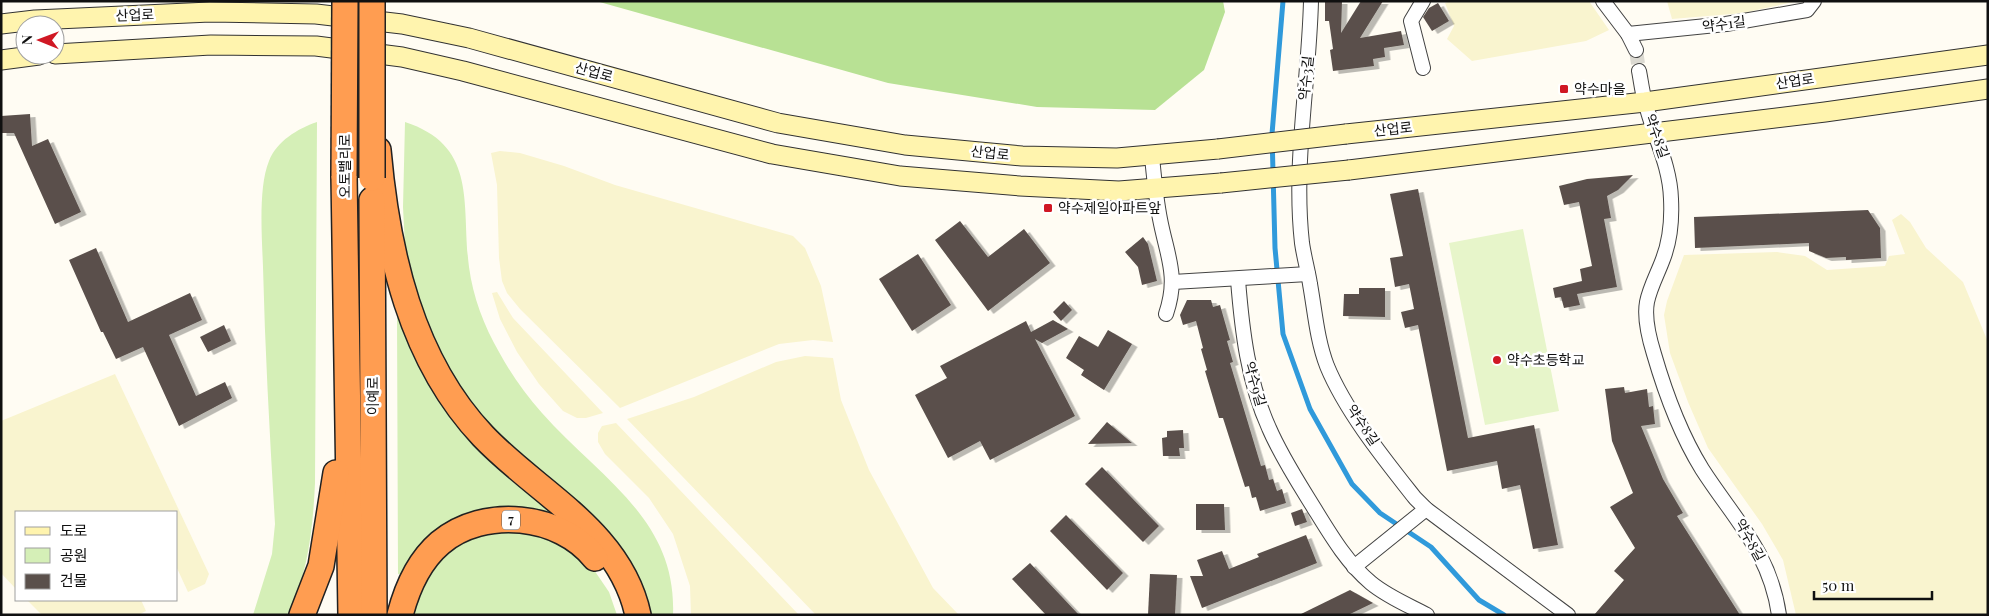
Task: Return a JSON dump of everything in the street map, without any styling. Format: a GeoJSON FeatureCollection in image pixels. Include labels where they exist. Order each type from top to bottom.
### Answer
{"type":"FeatureCollection","features":[{"type":"Feature","properties":{"kind":"highway","name":"오토밸리로"},"geometry":{"type":"LineString","coordinates":[[345,1],[344,176],[347,330]]}},
{"type":"Feature","properties":{"kind":"highway","name":"오토밸리로"},"geometry":{"type":"LineString","coordinates":[[372,1],[371,66],[376,179]]}},
{"type":"Feature","properties":{"kind":"highway","name":"이예로"},"geometry":{"type":"LineString","coordinates":[[374,615],[376,179]]}},
{"type":"Feature","properties":{"kind":"highway"},"geometry":{"type":"LineString","coordinates":[[376,179],[401,287],[413,323],[443,382],[460,409],[488,441],[600,539],[619,564],[632,589],[638,615]]}},
{"type":"Feature","properties":{"kind":"highway","name":"이예로"},"geometry":{"type":"LineString","coordinates":[[347,330],[351,615]]}},
{"type":"Feature","properties":{"kind":"highway"},"geometry":{"type":"LineString","coordinates":[[302,615],[321,566],[332,509],[340,443],[347,330]]}},
{"type":"Feature","properties":{"kind":"highway","name":"7"},"geometry":{"type":"LineString","coordinates":[[400,615],[413,579],[426,558],[441,542],[462,529],[481,522],[506,520],[549,525],[572,536],[589,550],[605,570],[618,594],[624,615]]}},
{"type":"Feature","properties":{"kind":"main road","name":"산업로"},"geometry":{"type":"LineString","coordinates":[[1,24],[35,20],[210,12],[316,14],[402,24],[469,38],[778,123],[905,145],[1022,156],[1152,157],[1645,102],[1988,55]]}},
{"type":"Feature","properties":{"kind":"main road"},"geometry":{"type":"LineString","coordinates":[[65,53],[212,45],[326,47],[402,57],[463,71],[772,154],[900,176],[1020,186],[1119,191],[1156,190],[1349,170],[1656,133],[1988,88]]}},
{"type":"Feature","properties":{"kind":"main road"},"geometry":{"type":"LineString","coordinates":[[1,60],[15,58]]}},
{"type":"Feature","properties":{"kind":"street","name":"약수3길"},"geometry":{"type":"LineString","coordinates":[[1301,155],[1310,41],[1311,1]]}},
{"type":"Feature","properties":{"kind":"street"},"geometry":{"type":"LineString","coordinates":[[1423,1],[1412,20],[1424,68]]}},
{"type":"Feature","properties":{"kind":"street","name":"약수1길"},"geometry":{"type":"LineString","coordinates":[[1628,34],[1726,24],[1807,10],[1814,1]]}},
{"type":"Feature","properties":{"kind":"street"},"geometry":{"type":"LineString","coordinates":[[1608,6],[1628,34],[1636,50]]}},
{"type":"Feature","properties":{"kind":"street","name":"약수8길"},"geometry":{"type":"LineString","coordinates":[[1639,72],[1645,102],[1670,179],[1671,220],[1664,258],[1647,301],[1650,339],[1676,414],[1689,444],[1701,467],[1736,514],[1760,554],[1772,585],[1779,615]]}},
{"type":"Feature","properties":{"kind":"street","name":"약수8길"},"geometry":{"type":"LineString","coordinates":[[1301,155],[1303,275],[1327,366],[1366,431],[1406,487],[1426,509],[1568,615]]}},
{"type":"Feature","properties":{"kind":"street"},"geometry":{"type":"LineString","coordinates":[[1152,157],[1156,190],[1174,282],[1166,314]]}},
{"type":"Feature","properties":{"kind":"street"},"geometry":{"type":"LineString","coordinates":[[1174,282],[1303,275]]}},
{"type":"Feature","properties":{"kind":"street","name":"약수9길"},"geometry":{"type":"LineString","coordinates":[[1238,280],[1247,357],[1268,428],[1318,514],[1354,567],[1385,592],[1427,615]]}},
{"type":"Feature","properties":{"kind":"street"},"geometry":{"type":"LineString","coordinates":[[1354,567],[1426,509]]}},
{"type":"Feature","properties":{"kind":"shaded area"},"geometry":{"type":"Polygon","coordinates":[[[1451,1],[1589,1],[1609,30],[1586,41],[1472,61],[1447,39],[1454,26],[1445,3],[1451,1]]]}},
{"type":"Feature","properties":{"kind":"shaded area"},"geometry":{"type":"Polygon","coordinates":[[[1667,1],[1798,1],[1743,13],[1672,19],[1667,1]]]}},
{"type":"Feature","properties":{"kind":"shaded area"},"geometry":{"type":"Polygon","coordinates":[[[500,151],[520,153],[564,166],[615,185],[793,236],[805,248],[821,286],[833,342],[813,340],[779,344],[620,408],[520,309],[507,293],[502,281],[499,258],[497,185],[491,153],[500,151]]]}},
{"type":"Feature","properties":{"kind":"shaded area"},"geometry":{"type":"Polygon","coordinates":[[[1901,214],[1910,222],[1926,248],[1963,282],[1988,342],[1988,615],[1796,615],[1783,560],[1762,524],[1708,448],[1688,402],[1670,353],[1664,315],[1667,301],[1684,255],[1777,252],[1805,256],[1827,270],[1885,266],[1889,256],[1905,254],[1892,220],[1901,214]]]}},
{"type":"Feature","properties":{"kind":"shaded area"},"geometry":{"type":"Polygon","coordinates":[[[497,292],[513,318],[603,413],[586,418],[577,418],[563,411],[539,384],[517,352],[500,319],[492,293],[497,292]]]}},
{"type":"Feature","properties":{"kind":"shaded area"},"geometry":{"type":"Polygon","coordinates":[[[805,356],[833,358],[841,400],[869,470],[933,588],[959,615],[816,615],[627,419],[694,397],[776,362],[805,356]]]}},
{"type":"Feature","properties":{"kind":"shaded area"},"geometry":{"type":"Polygon","coordinates":[[[115,374],[209,574],[205,584],[188,592],[178,570],[178,511],[15,511],[15,588],[1,573],[1,421],[115,374]]]}},
{"type":"Feature","properties":{"kind":"shaded area"},"geometry":{"type":"Polygon","coordinates":[[[616,423],[799,615],[691,615],[690,586],[673,534],[649,498],[605,454],[598,442],[598,433],[602,426],[616,423]]]}},
{"type":"Feature","properties":{"kind":"shaded area"},"geometry":{"type":"Polygon","coordinates":[[[28,601],[141,601],[146,611],[138,615],[42,615],[28,601]]]}},
{"type":"Feature","properties":{"kind":"green space"},"geometry":{"type":"Polygon","coordinates":[[[596,1],[1223,1],[1225,12],[1204,70],[1155,110],[1037,107],[888,83],[596,1]]]}},
{"type":"Feature","properties":{"kind":"green space"},"geometry":{"type":"Polygon","coordinates":[[[317,122],[315,483],[311,534],[305,567],[288,615],[253,615],[272,554],[275,524],[264,299],[263,185],[269,161],[277,147],[295,132],[317,122]]]}},
{"type":"Feature","properties":{"kind":"green space"},"geometry":{"type":"Polygon","coordinates":[[[405,122],[429,133],[445,146],[456,162],[462,181],[465,201],[469,267],[473,289],[484,322],[494,342],[513,376],[536,406],[609,479],[648,525],[662,552],[671,581],[673,615],[650,615],[644,592],[621,550],[487,422],[462,392],[421,318],[405,247],[403,207],[405,122]]]}},
{"type":"Feature","properties":{"kind":"green space"},"geometry":{"type":"Polygon","coordinates":[[[1523,229],[1559,411],[1485,425],[1449,243],[1523,229]]]}},
{"type":"Feature","properties":{"kind":"green space"},"geometry":{"type":"Polygon","coordinates":[[[401,314],[474,444],[514,483],[552,511],[548,515],[516,509],[405,575],[398,574],[397,315],[401,314]]]}},
{"type":"Feature","properties":{"kind":"green space"},"geometry":{"type":"Polygon","coordinates":[[[514,530],[550,537],[590,564],[609,592],[617,615],[409,615],[426,577],[435,563],[446,553],[458,545],[473,539],[514,530]]]}},
{"type":"Feature","properties":{"kind":"building"},"geometry":{"type":"Polygon","coordinates":[[[1325,1],[1342,1],[1341,33],[1361,1],[1383,1],[1360,38],[1401,31],[1404,45],[1384,48],[1385,57],[1373,59],[1374,66],[1333,71],[1330,50],[1333,49],[1329,21],[1325,21],[1325,1]]]}},
{"type":"Feature","properties":{"kind":"building"},"geometry":{"type":"Polygon","coordinates":[[[1438,3],[1449,21],[1432,31],[1423,17],[1429,8],[1438,3]]]}},
{"type":"Feature","properties":{"kind":"building"},"geometry":{"type":"Polygon","coordinates":[[[30,114],[32,146],[48,139],[81,212],[55,224],[14,133],[1,133],[1,116],[30,114]]]}},
{"type":"Feature","properties":{"kind":"building"},"geometry":{"type":"Polygon","coordinates":[[[1633,175],[1618,190],[1607,196],[1611,218],[1604,219],[1617,287],[1577,294],[1580,305],[1564,308],[1561,297],[1555,298],[1553,288],[1582,281],[1580,269],[1592,266],[1579,202],[1564,205],[1559,186],[1587,179],[1633,175]]]}},
{"type":"Feature","properties":{"kind":"building"},"geometry":{"type":"Polygon","coordinates":[[[1418,189],[1468,438],[1534,425],[1558,545],[1533,549],[1520,485],[1502,489],[1497,461],[1447,471],[1418,325],[1405,328],[1401,312],[1414,309],[1409,284],[1395,287],[1390,258],[1403,256],[1390,194],[1418,189]]]}},
{"type":"Feature","properties":{"kind":"building"},"geometry":{"type":"Polygon","coordinates":[[[1868,210],[1880,228],[1881,258],[1846,260],[1846,257],[1826,258],[1809,251],[1809,243],[1695,248],[1694,217],[1868,210]]]}},
{"type":"Feature","properties":{"kind":"building"},"geometry":{"type":"Polygon","coordinates":[[[960,221],[988,257],[1024,229],[1050,263],[988,311],[935,240],[960,221]]]}},
{"type":"Feature","properties":{"kind":"building"},"geometry":{"type":"Polygon","coordinates":[[[1143,237],[1148,244],[1157,281],[1142,285],[1138,267],[1125,252],[1143,237]]]}},
{"type":"Feature","properties":{"kind":"building"},"geometry":{"type":"Polygon","coordinates":[[[96,248],[128,322],[190,293],[202,320],[169,335],[196,396],[225,382],[232,398],[179,426],[143,347],[116,359],[103,332],[101,332],[69,260],[96,248]]]}},
{"type":"Feature","properties":{"kind":"building"},"geometry":{"type":"Polygon","coordinates":[[[918,254],[951,305],[912,331],[879,279],[918,254]]]}},
{"type":"Feature","properties":{"kind":"building"},"geometry":{"type":"Polygon","coordinates":[[[1359,288],[1385,288],[1385,317],[1343,316],[1344,294],[1359,294],[1359,288]]]}},
{"type":"Feature","properties":{"kind":"building"},"geometry":{"type":"Polygon","coordinates":[[[1187,300],[1211,300],[1213,307],[1220,305],[1230,340],[1227,341],[1233,362],[1230,363],[1261,466],[1265,465],[1269,480],[1273,479],[1277,491],[1282,489],[1286,503],[1260,511],[1256,497],[1252,498],[1249,486],[1245,487],[1223,418],[1219,418],[1205,371],[1207,370],[1196,321],[1183,325],[1180,315],[1187,300]]]}},
{"type":"Feature","properties":{"kind":"building"},"geometry":{"type":"Polygon","coordinates":[[[1064,301],[1072,310],[1061,321],[1053,312],[1064,301]]]}},
{"type":"Feature","properties":{"kind":"building"},"geometry":{"type":"Polygon","coordinates":[[[1053,320],[1068,329],[1042,343],[1035,339],[1075,416],[990,460],[980,441],[948,458],[915,395],[947,378],[940,366],[1026,321],[1031,332],[1053,320]]]}},
{"type":"Feature","properties":{"kind":"building"},"geometry":{"type":"Polygon","coordinates":[[[224,325],[231,341],[208,352],[200,337],[224,325]]]}},
{"type":"Feature","properties":{"kind":"building"},"geometry":{"type":"Polygon","coordinates":[[[1108,330],[1132,344],[1104,390],[1081,375],[1084,370],[1066,358],[1079,336],[1098,347],[1108,330]]]}},
{"type":"Feature","properties":{"kind":"building"},"geometry":{"type":"Polygon","coordinates":[[[1624,387],[1625,393],[1647,389],[1649,407],[1653,406],[1655,424],[1641,426],[1663,479],[1683,513],[1677,516],[1740,615],[1594,615],[1624,580],[1614,571],[1635,548],[1610,507],[1633,493],[1612,441],[1605,389],[1624,387]]]}},
{"type":"Feature","properties":{"kind":"building"},"geometry":{"type":"Polygon","coordinates":[[[1107,422],[1132,443],[1088,444],[1107,422]]]}},
{"type":"Feature","properties":{"kind":"building"},"geometry":{"type":"Polygon","coordinates":[[[1183,430],[1184,448],[1179,448],[1180,456],[1163,456],[1162,438],[1167,437],[1167,431],[1183,430]]]}},
{"type":"Feature","properties":{"kind":"building"},"geometry":{"type":"Polygon","coordinates":[[[1102,467],[1159,526],[1143,542],[1085,484],[1102,467]]]}},
{"type":"Feature","properties":{"kind":"building"},"geometry":{"type":"Polygon","coordinates":[[[1196,504],[1224,504],[1225,530],[1196,530],[1196,504]]]}},
{"type":"Feature","properties":{"kind":"building"},"geometry":{"type":"Polygon","coordinates":[[[1302,509],[1307,522],[1295,526],[1291,513],[1302,509]]]}},
{"type":"Feature","properties":{"kind":"building"},"geometry":{"type":"Polygon","coordinates":[[[1066,515],[1123,573],[1107,590],[1050,531],[1066,515]]]}},
{"type":"Feature","properties":{"kind":"building"},"geometry":{"type":"Polygon","coordinates":[[[1306,535],[1317,563],[1202,608],[1190,576],[1203,576],[1197,560],[1222,551],[1229,569],[1259,557],[1257,554],[1306,535]]]}},
{"type":"Feature","properties":{"kind":"building"},"geometry":{"type":"Polygon","coordinates":[[[1030,563],[1079,615],[1046,615],[1012,579],[1030,563]]]}},
{"type":"Feature","properties":{"kind":"building"},"geometry":{"type":"Polygon","coordinates":[[[1150,574],[1177,575],[1175,615],[1148,615],[1150,574]]]}},
{"type":"Feature","properties":{"kind":"building"},"geometry":{"type":"Polygon","coordinates":[[[1350,590],[1373,603],[1348,615],[1299,615],[1350,590]]]}},
{"type":"Feature","properties":{"kind":"waterway"},"geometry":{"type":"LineString","coordinates":[[1283,1],[1272,134],[1275,248],[1283,334],[1310,409],[1352,484],[1380,513],[1431,547],[1479,600],[1504,615]]}},
{"type":"Feature","properties":{"kind":"tunnel"},"geometry":{"type":"LineString","coordinates":[[1636,50],[1639,71]]}},
{"type":"Feature","properties":{"kind":"place","name":"약수마을"},"geometry":{"type":"Point","coordinates":[1564,89]}},
{"type":"Feature","properties":{"kind":"place","name":"약수제일아파트앞"},"geometry":{"type":"Point","coordinates":[1048,208]}},
{"type":"Feature","properties":{"kind":"place","name":"약수초등학교"},"geometry":{"type":"Point","coordinates":[1497,360]}}]}
